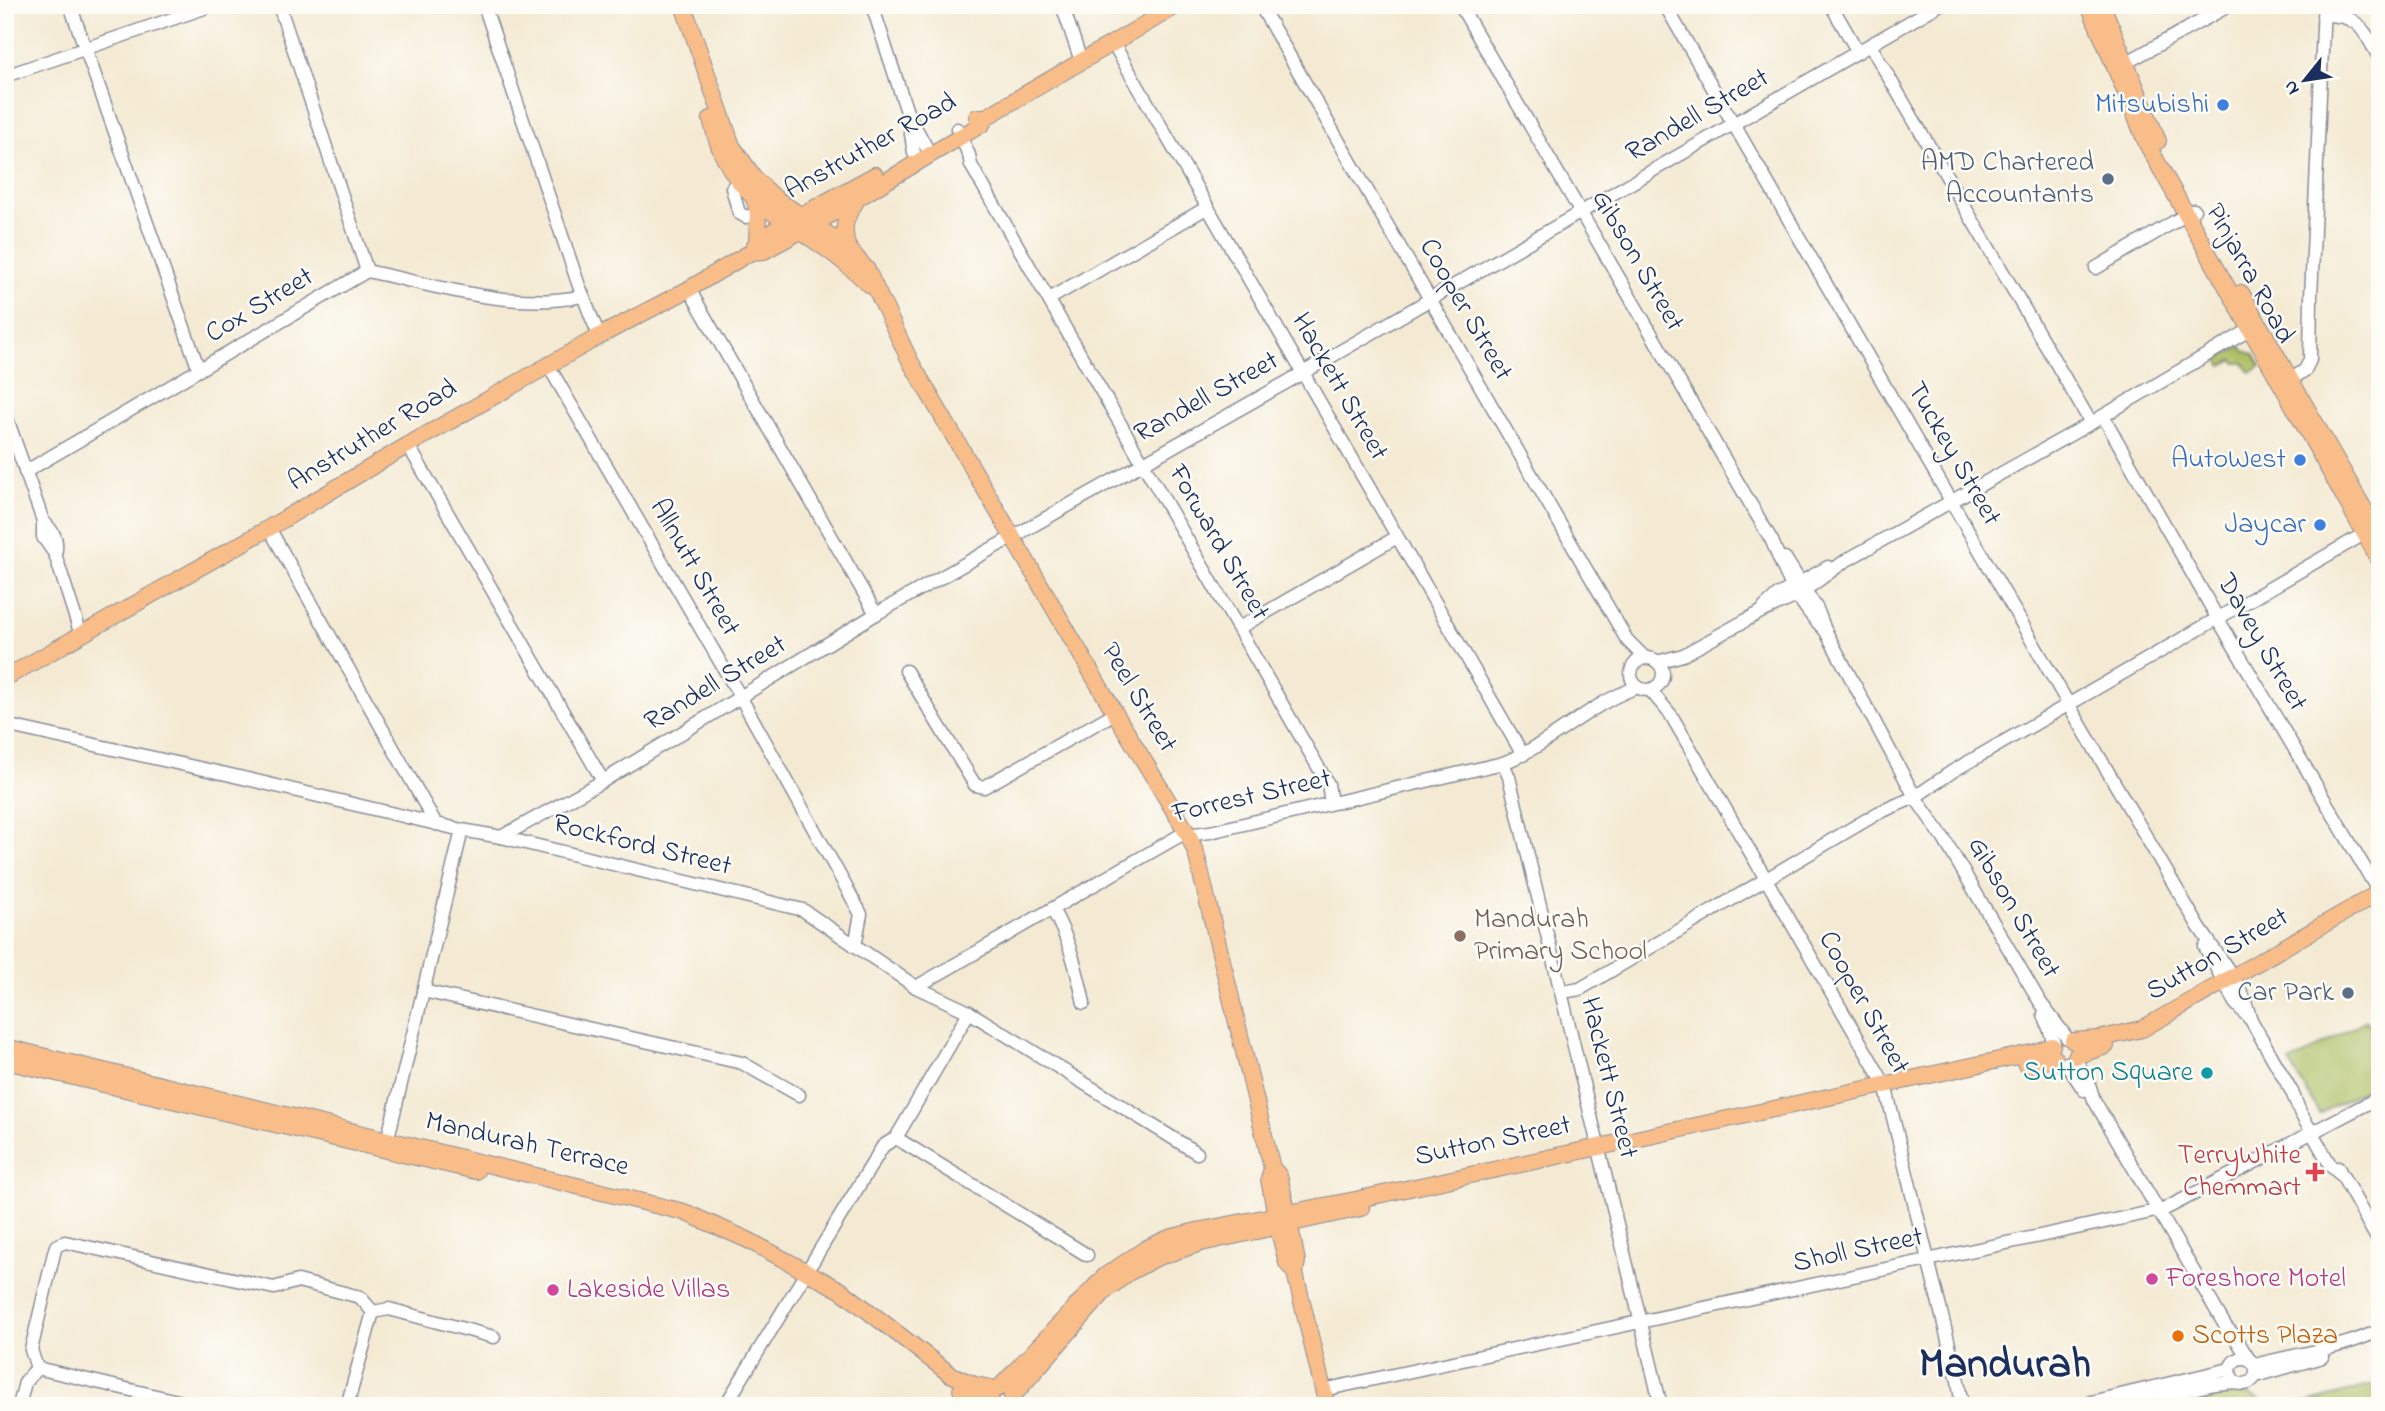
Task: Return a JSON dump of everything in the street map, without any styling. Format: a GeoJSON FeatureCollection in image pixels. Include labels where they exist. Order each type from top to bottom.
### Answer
{"type":"FeatureCollection","features":[{"type":"Feature","properties":{"kind":"main road"},"geometry":{"type":"LineString","coordinates":[[674,5],[718,143],[738,180],[754,198],[800,223]]}},
{"type":"Feature","properties":{"kind":"main road"},"geometry":{"type":"LineString","coordinates":[[682,5],[732,146],[755,179],[800,223]]}},
{"type":"Feature","properties":{"kind":"main road","name":"Anstruther Road"},"geometry":{"type":"LineString","coordinates":[[5,678],[25,669],[548,365],[689,289],[754,247],[764,251],[800,223],[955,135],[982,124],[986,117],[1178,5]]}},
{"type":"Feature","properties":{"kind":"main road","name":"Pinjarra Road"},"geometry":{"type":"LineString","coordinates":[[2089,5],[2121,66]]}},
{"type":"Feature","properties":{"kind":"main road","name":"Pinjarra Road"},"geometry":{"type":"LineString","coordinates":[[2102,5],[2147,144],[2190,212],[2371,527],[2380,561]]}},
{"type":"Feature","properties":{"kind":"main road","name":"Anstruther Road"},"geometry":{"type":"LineString","coordinates":[[800,223],[858,198],[922,154]]}},
{"type":"Feature","properties":{"kind":"main road"},"geometry":{"type":"LineString","coordinates":[[754,198],[758,212],[754,247]]}},
{"type":"Feature","properties":{"kind":"main road"},"geometry":{"type":"LineString","coordinates":[[848,248],[843,227],[845,217],[858,198]]}},
{"type":"Feature","properties":{"kind":"main road","name":"Peel Street"},"geometry":{"type":"LineString","coordinates":[[800,223],[848,248],[867,271],[910,361],[1188,834],[1196,853],[1272,1168],[1279,1176],[1287,1263],[1295,1273],[1325,1398]]}},
{"type":"Feature","properties":{"kind":"main road","name":"Peel Street"},"geometry":{"type":"LineString","coordinates":[[800,223],[874,289]]}},
{"type":"Feature","properties":{"kind":"main road","name":"Anstruther Road"},"geometry":{"type":"LineString","coordinates":[[5,686],[25,669]]}},
{"type":"Feature","properties":{"kind":"main road","name":"Sutton Street"},"geometry":{"type":"LineString","coordinates":[[2231,984],[2380,893]]}},
{"type":"Feature","properties":{"kind":"main road","name":"Sutton Street"},"geometry":{"type":"LineString","coordinates":[[1004,1399],[1105,1276],[1147,1248],[1169,1238],[1199,1237],[2065,1051],[2098,1039],[2142,1029],[2231,984],[2380,902]]}},
{"type":"Feature","properties":{"kind":"main road","name":"Mandurah Terrace"},"geometry":{"type":"LineString","coordinates":[[5,1047],[685,1219],[806,1275],[953,1386],[1004,1399]]}},
{"type":"Feature","properties":{"kind":"main road","name":"Mandurah Terrace"},"geometry":{"type":"LineString","coordinates":[[5,1061],[387,1145]]}},
{"type":"Feature","properties":{"kind":"street"},"geometry":{"type":"LineString","coordinates":[[70,5],[199,370]]}},
{"type":"Feature","properties":{"kind":"street"},"geometry":{"type":"LineString","coordinates":[[5,76],[213,5]]}},
{"type":"Feature","properties":{"kind":"street"},"geometry":{"type":"LineString","coordinates":[[279,5],[367,271],[516,302],[583,295]]}},
{"type":"Feature","properties":{"kind":"street"},"geometry":{"type":"LineString","coordinates":[[484,5],[583,295],[595,311],[603,334]]}},
{"type":"Feature","properties":{"kind":"street"},"geometry":{"type":"LineString","coordinates":[[872,5],[922,154]]}},
{"type":"Feature","properties":{"kind":"street"},"geometry":{"type":"LineString","coordinates":[[1062,5],[1081,61]]}},
{"type":"Feature","properties":{"kind":"street","name":"Cooper Street"},"geometry":{"type":"LineString","coordinates":[[1259,5],[1627,640],[1651,660]]}},
{"type":"Feature","properties":{"kind":"street","name":"Gibson Street"},"geometry":{"type":"LineString","coordinates":[[1460,5],[1772,541],[1788,562],[1799,589],[1817,609],[1825,630],[1885,740],[2040,1002],[2082,1088],[2094,1100],[2226,1327],[2253,1367]]}},
{"type":"Feature","properties":{"kind":"street","name":"Tuckey Street"},"geometry":{"type":"LineString","coordinates":[[1665,5],[2199,927],[2207,950],[2231,984],[2292,1092],[2300,1112],[2315,1131],[2331,1166],[2340,1174],[2380,1244]]}},
{"type":"Feature","properties":{"kind":"street","name":"Davey Street"},"geometry":{"type":"LineString","coordinates":[[1831,5],[1864,49],[2097,420],[2380,893]]}},
{"type":"Feature","properties":{"kind":"street","name":"Randell Street"},"geometry":{"type":"LineString","coordinates":[[501,837],[603,781],[876,614],[1302,373],[1939,5]]}},
{"type":"Feature","properties":{"kind":"street"},"geometry":{"type":"LineString","coordinates":[[2121,66],[2211,10],[2230,5]]}},
{"type":"Feature","properties":{"kind":"street"},"geometry":{"type":"LineString","coordinates":[[2286,383],[2305,370],[2310,360],[2323,10],[2341,15],[2361,26],[2380,59]]}},
{"type":"Feature","properties":{"kind":"street","name":"Hackett Street"},"geometry":{"type":"LineString","coordinates":[[1113,43],[1523,755]]}},
{"type":"Feature","properties":{"kind":"street","name":"Forward Street"},"geometry":{"type":"LineString","coordinates":[[955,135],[1328,784],[1331,803]]}},
{"type":"Feature","properties":{"kind":"street"},"geometry":{"type":"LineString","coordinates":[[738,180],[732,191],[739,213],[746,217],[753,215]]}},
{"type":"Feature","properties":{"kind":"street"},"geometry":{"type":"LineString","coordinates":[[1049,299],[1208,207]]}},
{"type":"Feature","properties":{"kind":"street"},"geometry":{"type":"LineString","coordinates":[[2096,268],[2190,212]]}},
{"type":"Feature","properties":{"kind":"street","name":"Cox Street"},"geometry":{"type":"LineString","coordinates":[[25,471],[367,271]]}},
{"type":"Feature","properties":{"kind":"street"},"geometry":{"type":"LineString","coordinates":[[689,289],[876,614]]}},
{"type":"Feature","properties":{"kind":"street","name":"Forrest Street"},"geometry":{"type":"LineString","coordinates":[[916,987],[1169,841],[1188,834],[1210,832],[1503,763],[1523,755],[1614,696],[1653,684],[1683,655],[2097,420],[2254,327]]}},
{"type":"Feature","properties":{"kind":"street","name":"Allnutt Street"},"geometry":{"type":"LineString","coordinates":[[548,365],[741,698],[861,914],[855,946]]}},
{"type":"Feature","properties":{"kind":"street"},"geometry":{"type":"LineString","coordinates":[[5,413],[43,520],[55,535],[55,554],[80,635]]}},
{"type":"Feature","properties":{"kind":"street"},"geometry":{"type":"LineString","coordinates":[[408,445],[603,781]]}},
{"type":"Feature","properties":{"kind":"street"},"geometry":{"type":"LineString","coordinates":[[1562,992],[1580,989],[1916,790],[2218,619],[2371,527]]}},
{"type":"Feature","properties":{"kind":"street"},"geometry":{"type":"LineString","coordinates":[[269,528],[436,824]]}},
{"type":"Feature","properties":{"kind":"street"},"geometry":{"type":"LineString","coordinates":[[1239,628],[1397,537]]}},
{"type":"Feature","properties":{"kind":"street","name":"Cooper Street"},"geometry":{"type":"LineString","coordinates":[[1627,640],[1632,671],[1653,684],[1886,1090],[1962,1406]]}},
{"type":"Feature","properties":{"kind":"street","name":"Forrest Street"},"geometry":{"type":"LineString","coordinates":[[1614,696],[1637,662],[1683,655]]}},
{"type":"Feature","properties":{"kind":"street"},"geometry":{"type":"LineString","coordinates":[[1651,660],[1662,669],[1653,684]]}},
{"type":"Feature","properties":{"kind":"street"},"geometry":{"type":"LineString","coordinates":[[906,671],[975,785],[984,787],[1115,713]]}},
{"type":"Feature","properties":{"kind":"street","name":"Rockford Street"},"geometry":{"type":"LineString","coordinates":[[5,719],[12,726],[501,837],[803,910],[916,987],[969,1012],[1197,1153]]}},
{"type":"Feature","properties":{"kind":"street","name":"Hackett Street"},"geometry":{"type":"LineString","coordinates":[[1503,763],[1509,777],[1601,1150],[1661,1406]]}},
{"type":"Feature","properties":{"kind":"street"},"geometry":{"type":"LineString","coordinates":[[387,1145],[462,830]]}},
{"type":"Feature","properties":{"kind":"street"},"geometry":{"type":"LineString","coordinates":[[1052,909],[1068,941],[1084,1003]]}},
{"type":"Feature","properties":{"kind":"street"},"geometry":{"type":"LineString","coordinates":[[423,991],[742,1063],[799,1095]]}},
{"type":"Feature","properties":{"kind":"street"},"geometry":{"type":"LineString","coordinates":[[725,1406],[883,1146],[896,1138],[969,1012]]}},
{"type":"Feature","properties":{"kind":"street","name":"Sholl Street"},"geometry":{"type":"LineString","coordinates":[[1325,1398],[1641,1321],[2157,1210],[2176,1203],[2380,1097]]}},
{"type":"Feature","properties":{"kind":"street"},"geometry":{"type":"LineString","coordinates":[[896,1138],[1087,1255]]}},
{"type":"Feature","properties":{"kind":"street"},"geometry":{"type":"LineString","coordinates":[[37,1368],[31,1350],[56,1246],[65,1242],[274,1288],[298,1281],[360,1297],[373,1312]]}},
{"type":"Feature","properties":{"kind":"street"},"geometry":{"type":"LineString","coordinates":[[373,1312],[389,1309],[494,1338]]}},
{"type":"Feature","properties":{"kind":"street"},"geometry":{"type":"LineString","coordinates":[[347,1406],[373,1312]]}},
{"type":"Feature","properties":{"kind":"street","name":"Gibson Street"},"geometry":{"type":"LineString","coordinates":[[2226,1327],[2232,1365]]}},
{"type":"Feature","properties":{"kind":"street"},"geometry":{"type":"LineString","coordinates":[[2253,1367],[2358,1338],[2380,1329]]}},
{"type":"Feature","properties":{"kind":"street"},"geometry":{"type":"LineString","coordinates":[[2074,1406],[2232,1365],[2240,1358],[2253,1367],[2380,1340]]}},
{"type":"Feature","properties":{"kind":"street"},"geometry":{"type":"LineString","coordinates":[[2232,1365],[2231,1376],[2235,1382]]}},
{"type":"Feature","properties":{"kind":"street"},"geometry":{"type":"LineString","coordinates":[[2116,1406],[2215,1384],[2247,1384],[2253,1367]]}},
{"type":"Feature","properties":{"kind":"street"},"geometry":{"type":"LineString","coordinates":[[19,1406],[25,1382],[37,1368]]}},
{"type":"Feature","properties":{"kind":"street"},"geometry":{"type":"LineString","coordinates":[[37,1368],[200,1406]]}},
{"type":"Feature","properties":{"kind":"street","name":"Cooper Street"},"geometry":{"type":"LineString","coordinates":[[1958,1381],[1969,1406]]}},
{"type":"Feature","properties":{"kind":"green space"},"geometry":{"type":"Polygon","coordinates":[[[2241,346],[2244,351],[2254,354],[2261,366],[2252,372],[2244,363],[2236,363],[2234,360],[2222,366],[2218,359],[2241,346]]]}},
{"type":"Feature","properties":{"kind":"green space"},"geometry":{"type":"Polygon","coordinates":[[[2366,1020],[2380,1044],[2380,1081],[2320,1114],[2290,1063],[2366,1020]]]}},
{"type":"Feature","properties":{"kind":"green space"},"geometry":{"type":"Polygon","coordinates":[[[2380,1384],[2380,1406],[2296,1406],[2369,1386],[2380,1384]]]}},
{"type":"Feature","properties":{"kind":"green space"},"geometry":{"type":"Polygon","coordinates":[[[2213,1387],[2229,1387],[2265,1402],[2294,1406],[2174,1406],[2203,1399],[2213,1387]]]}},
{"type":"Feature","properties":{"kind":"place","name":"Mitsubishi"},"geometry":{"type":"Point","coordinates":[2223,105]}},
{"type":"Feature","properties":{"kind":"place","name":"AMD Chartered Accountants"},"geometry":{"type":"Point","coordinates":[2108,179]}},
{"type":"Feature","properties":{"kind":"place","name":"AutoWest"},"geometry":{"type":"Point","coordinates":[2300,460]}},
{"type":"Feature","properties":{"kind":"place","name":"Jaycar"},"geometry":{"type":"Point","coordinates":[2320,525]}},
{"type":"Feature","properties":{"kind":"place","name":"Mandurah Primary School"},"geometry":{"type":"Point","coordinates":[1460,936]}},
{"type":"Feature","properties":{"kind":"place","name":"Car Park"},"geometry":{"type":"Point","coordinates":[2348,993]}},
{"type":"Feature","properties":{"kind":"place","name":"Sutton Square"},"geometry":{"type":"Point","coordinates":[2207,1073]}},
{"type":"Feature","properties":{"kind":"place","name":"TerryWhite Chemmart"},"geometry":{"type":"Point","coordinates":[2315,1172]}},
{"type":"Feature","properties":{"kind":"place","name":"Foreshore Motel"},"geometry":{"type":"Point","coordinates":[2152,1279]}},
{"type":"Feature","properties":{"kind":"place","name":"Lakeside Villas"},"geometry":{"type":"Point","coordinates":[553,1290]}},
{"type":"Feature","properties":{"kind":"place","name":"Scotts Plaza"},"geometry":{"type":"Point","coordinates":[2178,1336]}},
{"type":"Feature","properties":{"kind":"district","name":"Mandurah"},"geometry":{"type":"Point","coordinates":[2005,1365]}}]}
